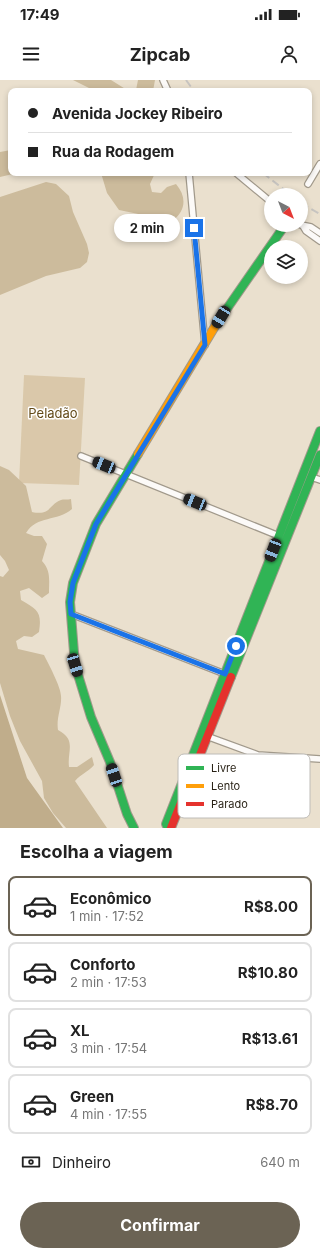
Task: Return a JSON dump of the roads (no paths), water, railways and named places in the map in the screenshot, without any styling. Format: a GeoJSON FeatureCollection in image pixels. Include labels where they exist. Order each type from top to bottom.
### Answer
{"type":"FeatureCollection","features":[{"type":"Feature","properties":{"kind":"street"},"geometry":{"type":"LineString","coordinates":[[308,184],[320,164]]}},
{"type":"Feature","properties":{"kind":"street"},"geometry":{"type":"LineString","coordinates":[[189,176],[205,345]]}},
{"type":"Feature","properties":{"kind":"street"},"geometry":{"type":"LineString","coordinates":[[240,176],[264,196]]}},
{"type":"Feature","properties":{"kind":"street"},"geometry":{"type":"LineString","coordinates":[[308,226],[320,233]]}},
{"type":"Feature","properties":{"kind":"street"},"geometry":{"type":"LineString","coordinates":[[134,828],[127,814],[110,762],[91,718],[77,672],[70,602],[73,583],[96,524],[221,317],[280,232]]}},
{"type":"Feature","properties":{"kind":"street"},"geometry":{"type":"LineString","coordinates":[[307,232],[320,241]]}},
{"type":"Feature","properties":{"kind":"street"},"geometry":{"type":"LineString","coordinates":[[194,754],[320,431]]}},
{"type":"Feature","properties":{"kind":"street"},"geometry":{"type":"LineString","coordinates":[[202,754],[320,455]]}},
{"type":"Feature","properties":{"kind":"street"},"geometry":{"type":"LineString","coordinates":[[81,456],[279,536]]}},
{"type":"Feature","properties":{"kind":"street"},"geometry":{"type":"LineString","coordinates":[[312,477],[320,480]]}},
{"type":"Feature","properties":{"kind":"street"},"geometry":{"type":"LineString","coordinates":[[71,614],[225,674]]}},
{"type":"Feature","properties":{"kind":"street"},"geometry":{"type":"LineString","coordinates":[[209,737],[255,754]]}},
{"type":"Feature","properties":{"kind":"street"},"geometry":{"type":"LineString","coordinates":[[310,758],[320,759]]}},
{"type":"Feature","properties":{"kind":"street"},"geometry":{"type":"LineString","coordinates":[[168,828],[166,824],[178,793]]}},
{"type":"Feature","properties":{"kind":"street"},"geometry":{"type":"LineString","coordinates":[[171,828],[178,811]]}},
{"type":"Feature","properties":{"kind":"railway"},"geometry":{"type":"LineString","coordinates":[[186,80],[192,88]]}},
{"type":"Feature","properties":{"kind":"railway"},"geometry":{"type":"LineString","coordinates":[[267,176],[282,188]]}},
{"type":"Feature","properties":{"kind":"railway"},"geometry":{"type":"LineString","coordinates":[[308,207],[320,214]]}},
{"type":"Feature","properties":{"kind":"park label","name":"Peladão"},"geometry":{"type":"Point","coordinates":[53,413]}}]}
